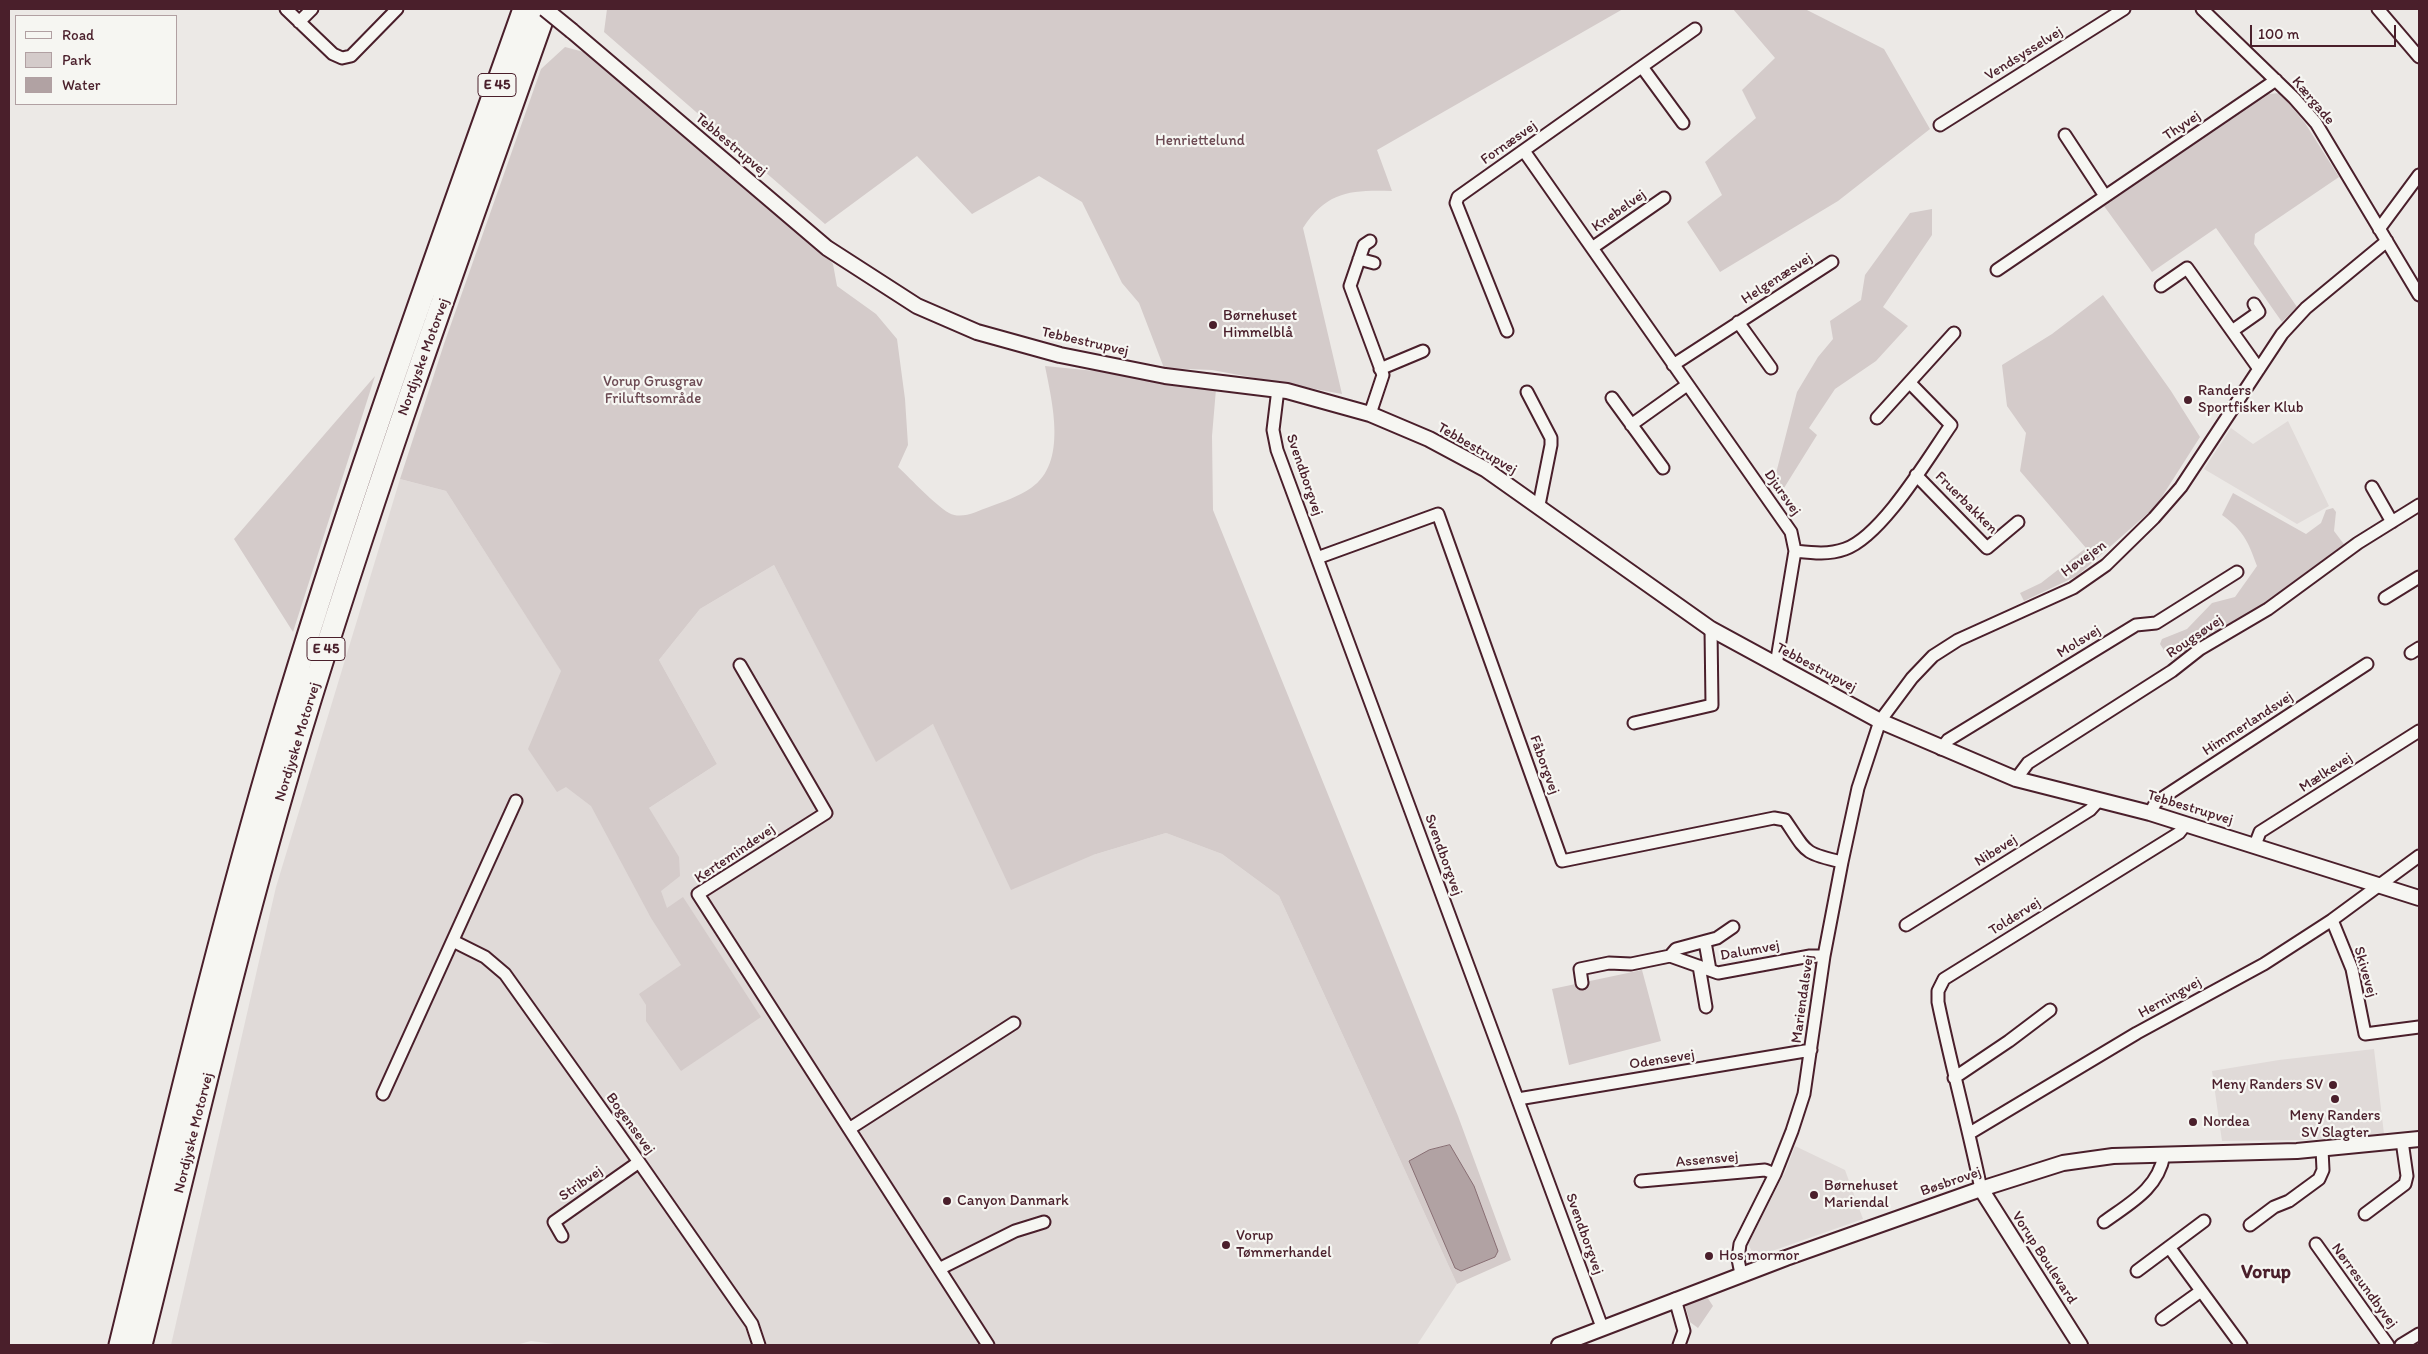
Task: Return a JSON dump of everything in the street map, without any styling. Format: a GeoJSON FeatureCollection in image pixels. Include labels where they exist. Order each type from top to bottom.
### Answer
{"type":"FeatureCollection","features":[{"type":"Feature","properties":{"kind":"highway","name":"Nordjyske Motorvej"},"geometry":{"type":"LineString","coordinates":[[120,1345],[219,944],[278,733],[316,609],[386,397],[524,9]]}},
{"type":"Feature","properties":{"kind":"highway","name":"Nordjyske Motorvej"},"geometry":{"type":"LineString","coordinates":[[143,1345],[242,939],[299,736],[368,518],[546,9]]}},
{"type":"Feature","properties":{"kind":"street"},"geometry":{"type":"LineString","coordinates":[[286,9],[333,54],[342,58],[351,56],[397,9]]}},
{"type":"Feature","properties":{"kind":"street"},"geometry":{"type":"LineString","coordinates":[[299,22],[312,9]]}},
{"type":"Feature","properties":{"kind":"street","name":"Tebbestrupvej"},"geometry":{"type":"LineString","coordinates":[[546,9],[827,248],[917,306],[977,332],[1060,355],[1165,376],[1278,389],[1322,399],[1370,414],[1429,438],[1466,457],[1539,505],[1711,629],[1880,721],[1941,749],[2016,779],[2150,813],[2380,884],[2419,898]]}},
{"type":"Feature","properties":{"kind":"street","name":"Vendsysselvej"},"geometry":{"type":"LineString","coordinates":[[1940,125],[2124,9]]}},
{"type":"Feature","properties":{"kind":"street","name":"Kærgade"},"geometry":{"type":"LineString","coordinates":[[2202,9],[2276,80],[2316,123],[2379,229],[2417,287]]}},
{"type":"Feature","properties":{"kind":"street"},"geometry":{"type":"LineString","coordinates":[[2378,9],[2419,57]]}},
{"type":"Feature","properties":{"kind":"street","name":"Fornæsvej"},"geometry":{"type":"LineString","coordinates":[[1507,331],[1456,203],[1458,197],[1695,29]]}},
{"type":"Feature","properties":{"kind":"street"},"geometry":{"type":"LineString","coordinates":[[1642,67],[1683,123]]}},
{"type":"Feature","properties":{"kind":"street","name":"Thyvej"},"geometry":{"type":"LineString","coordinates":[[1997,270],[2276,80]]}},
{"type":"Feature","properties":{"kind":"street"},"geometry":{"type":"LineString","coordinates":[[2065,135],[2105,196]]}},
{"type":"Feature","properties":{"kind":"street","name":"Djursvej"},"geometry":{"type":"LineString","coordinates":[[1524,151],[1786,523],[1795,551],[1776,665]]}},
{"type":"Feature","properties":{"kind":"street"},"geometry":{"type":"LineString","coordinates":[[2379,229],[2419,176]]}},
{"type":"Feature","properties":{"kind":"street","name":"Knebelvej"},"geometry":{"type":"LineString","coordinates":[[1592,248],[1664,198]]}},
{"type":"Feature","properties":{"kind":"street","name":"Høvejen"},"geometry":{"type":"LineString","coordinates":[[1880,721],[1912,678],[1933,656],[1958,640],[2072,588],[2106,565],[2154,518],[2181,487],[2282,334],[2306,308],[2387,240]]}},
{"type":"Feature","properties":{"kind":"street"},"geometry":{"type":"LineString","coordinates":[[1370,241],[1364,245],[1350,286],[1383,375],[1370,414]]}},
{"type":"Feature","properties":{"kind":"street"},"geometry":{"type":"LineString","coordinates":[[1359,258],[1374,263]]}},
{"type":"Feature","properties":{"kind":"street","name":"Helgenæsvej"},"geometry":{"type":"LineString","coordinates":[[1673,365],[1832,262]]}},
{"type":"Feature","properties":{"kind":"street"},"geometry":{"type":"LineString","coordinates":[[2161,286],[2187,268],[2259,369]]}},
{"type":"Feature","properties":{"kind":"street"},"geometry":{"type":"LineString","coordinates":[[2232,331],[2259,312],[2254,304]]}},
{"type":"Feature","properties":{"kind":"street","name":"Helgenæsvej"},"geometry":{"type":"LineString","coordinates":[[1738,322],[1771,368]]}},
{"type":"Feature","properties":{"kind":"street"},"geometry":{"type":"LineString","coordinates":[[1877,418],[1954,333]]}},
{"type":"Feature","properties":{"kind":"street"},"geometry":{"type":"LineString","coordinates":[[1380,368],[1423,351]]}},
{"type":"Feature","properties":{"kind":"street","name":"Fruerbakken"},"geometry":{"type":"LineString","coordinates":[[1795,551],[1824,554],[1846,549],[1862,540],[1878,525],[1952,425],[1910,382]]}},
{"type":"Feature","properties":{"kind":"street"},"geometry":{"type":"LineString","coordinates":[[1631,425],[1687,385]]}},
{"type":"Feature","properties":{"kind":"street","name":"Svendborgvej"},"geometry":{"type":"LineString","coordinates":[[1278,389],[1273,430],[1276,450],[1602,1327]]}},
{"type":"Feature","properties":{"kind":"street"},"geometry":{"type":"LineString","coordinates":[[1527,392],[1551,438],[1539,505]]}},
{"type":"Feature","properties":{"kind":"street"},"geometry":{"type":"LineString","coordinates":[[1612,398],[1663,468]]}},
{"type":"Feature","properties":{"kind":"street","name":"Fruerbakken"},"geometry":{"type":"LineString","coordinates":[[1916,475],[1987,548],[2018,522]]}},
{"type":"Feature","properties":{"kind":"street"},"geometry":{"type":"LineString","coordinates":[[2372,487],[2392,522]]}},
{"type":"Feature","properties":{"kind":"street","name":"Rougsøvej"},"geometry":{"type":"LineString","coordinates":[[2016,779],[2028,764],[2172,671],[2200,649],[2268,609],[2358,544],[2419,505]]}},
{"type":"Feature","properties":{"kind":"street","name":"Fåborgvej"},"geometry":{"type":"LineString","coordinates":[[1317,558],[1438,514],[1562,861],[1774,818],[1785,820],[1803,848],[1816,856],[1842,862]]}},
{"type":"Feature","properties":{"kind":"street","name":"Molsvej"},"geometry":{"type":"LineString","coordinates":[[1941,749],[1948,740],[2136,625],[2156,623],[2237,572]]}},
{"type":"Feature","properties":{"kind":"street"},"geometry":{"type":"LineString","coordinates":[[2385,598],[2419,577]]}},
{"type":"Feature","properties":{"kind":"street"},"geometry":{"type":"LineString","coordinates":[[1634,723],[1712,705],[1711,629]]}},
{"type":"Feature","properties":{"kind":"street","name":"Himmerlandsvej"},"geometry":{"type":"LineString","coordinates":[[2150,813],[2156,802],[2367,664]]}},
{"type":"Feature","properties":{"kind":"street","name":"Kertemindevej"},"geometry":{"type":"LineString","coordinates":[[740,665],[826,813],[698,894],[988,1345]]}},
{"type":"Feature","properties":{"kind":"street","name":"Mariendalsvej"},"geometry":{"type":"LineString","coordinates":[[1741,1274],[1738,1259],[1740,1244],[1775,1174],[1804,1094],[1824,956],[1842,862],[1858,788],[1880,721]]}},
{"type":"Feature","properties":{"kind":"street","name":"Mælkevej"},"geometry":{"type":"LineString","coordinates":[[2255,845],[2260,832],[2419,731]]}},
{"type":"Feature","properties":{"kind":"street","name":"Nibevej"},"geometry":{"type":"LineString","coordinates":[[1906,925],[2090,810],[2099,800]]}},
{"type":"Feature","properties":{"kind":"street"},"geometry":{"type":"LineString","coordinates":[[383,1094],[423,1002],[453,941],[516,801]]}},
{"type":"Feature","properties":{"kind":"street","name":"Toldervej"},"geometry":{"type":"LineString","coordinates":[[1981,1188],[1970,1133],[1954,1078],[1938,1002],[1938,991],[1944,979],[2179,833],[2186,824]]}},
{"type":"Feature","properties":{"kind":"street","name":"Herningvej"},"geometry":{"type":"LineString","coordinates":[[1970,1133],[2137,1033],[2264,964],[2332,920],[2419,856]]}},
{"type":"Feature","properties":{"kind":"street","name":"Skivevej"},"geometry":{"type":"LineString","coordinates":[[2332,920],[2352,969],[2366,1034],[2419,1027]]}},
{"type":"Feature","properties":{"kind":"street","name":"Dalumvej"},"geometry":{"type":"LineString","coordinates":[[1670,956],[1676,949],[1718,938],[1733,927]]}},
{"type":"Feature","properties":{"kind":"street","name":"Bogensevej"},"geometry":{"type":"LineString","coordinates":[[453,941],[485,957],[505,974],[640,1162],[752,1324],[759,1345]]}},
{"type":"Feature","properties":{"kind":"street","name":"Dalumvej"},"geometry":{"type":"LineString","coordinates":[[1705,942],[1706,1007]]}},
{"type":"Feature","properties":{"kind":"street","name":"Dalumvej"},"geometry":{"type":"LineString","coordinates":[[1582,983],[1580,969],[1609,963],[1632,964],[1670,956],[1718,973],[1810,956],[1824,956]]}},
{"type":"Feature","properties":{"kind":"street"},"geometry":{"type":"LineString","coordinates":[[1954,1078],[2010,1041],[2050,1010]]}},
{"type":"Feature","properties":{"kind":"street"},"geometry":{"type":"LineString","coordinates":[[848,1129],[1014,1023]]}},
{"type":"Feature","properties":{"kind":"street","name":"Odensevej"},"geometry":{"type":"LineString","coordinates":[[1518,1099],[1811,1050]]}},
{"type":"Feature","properties":{"kind":"street","name":"Bøsbrovej"},"geometry":{"type":"LineString","coordinates":[[1559,1345],[1741,1274],[1981,1188],[2063,1163],[2113,1156],[2322,1149],[2419,1139]]}},
{"type":"Feature","properties":{"kind":"street"},"geometry":{"type":"LineString","coordinates":[[2365,1214],[2405,1184],[2407,1176],[2402,1141]]}},
{"type":"Feature","properties":{"kind":"street"},"geometry":{"type":"LineString","coordinates":[[2250,1225],[2274,1207],[2289,1201],[2319,1179],[2323,1170],[2322,1149]]}},
{"type":"Feature","properties":{"kind":"street"},"geometry":{"type":"LineString","coordinates":[[2104,1222],[2148,1191],[2162,1169],[2164,1155]]}},
{"type":"Feature","properties":{"kind":"street","name":"Stribvej"},"geometry":{"type":"LineString","coordinates":[[562,1236],[554,1222],[640,1162]]}},
{"type":"Feature","properties":{"kind":"street","name":"Assensvej"},"geometry":{"type":"LineString","coordinates":[[1641,1181],[1765,1170],[1775,1174]]}},
{"type":"Feature","properties":{"kind":"street","name":"Vorup Boulevard"},"geometry":{"type":"LineString","coordinates":[[1981,1188],[2080,1345]]}},
{"type":"Feature","properties":{"kind":"street"},"geometry":{"type":"LineString","coordinates":[[939,1269],[1015,1231],[1044,1222]]}},
{"type":"Feature","properties":{"kind":"street"},"geometry":{"type":"LineString","coordinates":[[2137,1271],[2204,1222]]}},
{"type":"Feature","properties":{"kind":"street","name":"Nørresundbyvej"},"geometry":{"type":"LineString","coordinates":[[2316,1244],[2388,1345]]}},
{"type":"Feature","properties":{"kind":"street"},"geometry":{"type":"LineString","coordinates":[[2169,1247],[2236,1344]]}},
{"type":"Feature","properties":{"kind":"street"},"geometry":{"type":"LineString","coordinates":[[2162,1319],[2201,1291]]}},
{"type":"Feature","properties":{"kind":"street"},"geometry":{"type":"LineString","coordinates":[[1675,1299],[1684,1331],[1679,1345]]}},
{"type":"Feature","properties":{"kind":"street","name":"Nørresundbyvej"},"geometry":{"type":"LineString","coordinates":[[2401,1345],[2419,1334]]}},
{"type":"Feature","properties":{"kind":"shaded area"},"geometry":{"type":"Polygon","coordinates":[[[2288,421],[2329,506],[2297,524],[2204,469],[2231,428],[2253,444],[2288,421]]]}},
{"type":"Feature","properties":{"kind":"shaded area"},"geometry":{"type":"Polygon","coordinates":[[[400,479],[446,491],[649,808],[717,764],[659,660],[700,609],[774,565],[876,761],[933,724],[1093,855],[1166,833],[1222,854],[1279,896],[1457,1284],[1417,1345],[562,1345],[531,1341],[516,1345],[171,1345],[276,887],[400,479]]]}},
{"type":"Feature","properties":{"kind":"shaded area"},"geometry":{"type":"Polygon","coordinates":[[[2374,1049],[2384,1134],[2304,1140],[2222,1141],[2212,1071],[2279,1060],[2374,1049]]]}},
{"type":"Feature","properties":{"kind":"shaded area","name":"Børnehuset Mariendal"},"geometry":{"type":"Polygon","coordinates":[[[1795,1146],[1845,1170],[1863,1219],[1755,1257],[1748,1244],[1786,1170],[1795,1146]]]}},
{"type":"Feature","properties":{"kind":"green space","name":"Henriettelund"},"geometry":{"type":"Polygon","coordinates":[[[607,9],[1623,9],[1377,150],[1392,191],[1364,191],[1341,195],[1321,206],[1303,228],[1342,394],[1212,370],[1164,368],[1139,303],[1122,283],[1082,202],[1039,176],[972,214],[917,156],[825,224],[604,32],[607,9]]]}},
{"type":"Feature","properties":{"kind":"green space"},"geometry":{"type":"Polygon","coordinates":[[[1733,9],[1805,9],[1884,49],[1930,129],[1838,201],[1720,272],[1687,222],[1722,195],[1705,162],[1756,118],[1742,90],[1775,58],[1733,9]]]}},
{"type":"Feature","properties":{"kind":"green space","name":"Vorup Grusgrav Friluftsområde"},"geometry":{"type":"Polygon","coordinates":[[[565,47],[584,52],[813,243],[833,264],[837,286],[876,314],[897,339],[905,399],[908,445],[898,467],[930,498],[949,513],[959,516],[974,513],[1026,491],[1043,477],[1050,463],[1054,448],[1053,414],[1045,366],[1115,373],[1216,389],[1212,436],[1213,510],[1458,1116],[1511,1260],[1457,1284],[1279,896],[1222,854],[1166,833],[1093,855],[1011,890],[933,724],[876,762],[774,565],[700,609],[659,660],[717,764],[649,808],[679,857],[680,876],[661,891],[667,908],[683,897],[761,1017],[681,1071],[646,1021],[646,1005],[639,994],[681,965],[651,918],[591,806],[566,787],[557,792],[528,749],[561,671],[446,491],[400,479],[444,344],[541,69],[565,47]]]}},
{"type":"Feature","properties":{"kind":"green space"},"geometry":{"type":"Polygon","coordinates":[[[2280,93],[2305,123],[2339,177],[2255,234],[2254,244],[2297,307],[2282,322],[2216,228],[2152,272],[2104,206],[2269,94],[2280,93]]]}},
{"type":"Feature","properties":{"kind":"green space"},"geometry":{"type":"Polygon","coordinates":[[[1932,209],[1932,235],[1883,307],[1908,326],[1876,361],[1835,389],[1809,428],[1817,435],[1784,488],[1774,481],[1797,392],[1818,357],[1833,339],[1830,321],[1861,300],[1865,275],[1910,213],[1932,209]]]}},
{"type":"Feature","properties":{"kind":"green space"},"geometry":{"type":"Polygon","coordinates":[[[2103,295],[2171,391],[2200,437],[2156,506],[2077,576],[2024,601],[2020,593],[2041,583],[2086,548],[2020,471],[2026,433],[2007,406],[2002,365],[2052,334],[2103,295]]]}},
{"type":"Feature","properties":{"kind":"green space"},"geometry":{"type":"Polygon","coordinates":[[[375,376],[293,632],[234,539],[375,376]]]}},
{"type":"Feature","properties":{"kind":"green space"},"geometry":{"type":"Polygon","coordinates":[[[2233,493],[2306,534],[2321,523],[2326,510],[2333,508],[2336,512],[2334,531],[2346,547],[2261,607],[2222,628],[2171,661],[2160,644],[2162,639],[2187,629],[2212,603],[2235,597],[2257,566],[2251,550],[2240,531],[2222,515],[2233,493]]]}},
{"type":"Feature","properties":{"kind":"green space"},"geometry":{"type":"Polygon","coordinates":[[[1642,970],[1661,1041],[1569,1065],[1552,989],[1642,970]]]}},
{"type":"Feature","properties":{"kind":"green space"},"geometry":{"type":"Polygon","coordinates":[[[1707,1297],[1713,1306],[1698,1328],[1690,1322],[1685,1305],[1707,1297]]]}},
{"type":"Feature","properties":{"kind":"water"},"geometry":{"type":"Polygon","coordinates":[[[1450,1145],[1474,1186],[1498,1251],[1495,1257],[1461,1271],[1455,1268],[1409,1161],[1429,1150],[1450,1145]]]}},
{"type":"Feature","properties":{"kind":"place","name":"Børnehuset Himmelblå"},"geometry":{"type":"Point","coordinates":[1213,325]}},
{"type":"Feature","properties":{"kind":"place","name":"Randers Sportfisker Klub"},"geometry":{"type":"Point","coordinates":[2188,400]}},
{"type":"Feature","properties":{"kind":"place","name":"Meny Randers SV"},"geometry":{"type":"Point","coordinates":[2333,1085]}},
{"type":"Feature","properties":{"kind":"place","name":"Meny Randers SV Slagter"},"geometry":{"type":"Point","coordinates":[2335,1099]}},
{"type":"Feature","properties":{"kind":"place","name":"Nordea"},"geometry":{"type":"Point","coordinates":[2193,1122]}},
{"type":"Feature","properties":{"kind":"place","name":"Børnehuset Mariendal"},"geometry":{"type":"Point","coordinates":[1814,1195]}},
{"type":"Feature","properties":{"kind":"place","name":"Canyon Danmark"},"geometry":{"type":"Point","coordinates":[947,1201]}},
{"type":"Feature","properties":{"kind":"place","name":"Vorup Tømmerhandel"},"geometry":{"type":"Point","coordinates":[1226,1245]}},
{"type":"Feature","properties":{"kind":"place","name":"Hos mormor"},"geometry":{"type":"Point","coordinates":[1709,1256]}},
{"type":"Feature","properties":{"kind":"district","name":"Vorup"},"geometry":{"type":"Point","coordinates":[2266,1273]}}]}
